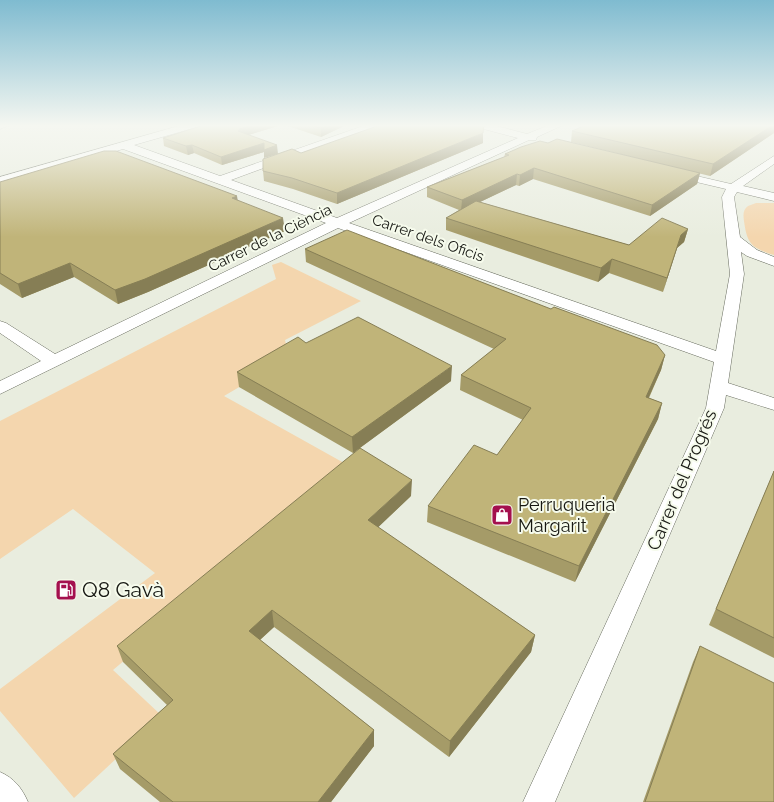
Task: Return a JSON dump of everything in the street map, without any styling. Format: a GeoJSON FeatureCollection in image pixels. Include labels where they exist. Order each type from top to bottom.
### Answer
{"type":"FeatureCollection","features":[{"type":"Feature","properties":{"kind":"street"},"geometry":{"type":"LineString","coordinates":[[0,182],[65,162]]}},
{"type":"Feature","properties":{"kind":"street","name":"Carrer dels Oficis"},"geometry":{"type":"LineString","coordinates":[[162,162],[181,171],[220,180],[724,360]]}},
{"type":"Feature","properties":{"kind":"street"},"geometry":{"type":"LineString","coordinates":[[220,180],[270,162]]}},
{"type":"Feature","properties":{"kind":"street","name":"Carrer de la Ciència"},"geometry":{"type":"LineString","coordinates":[[0,388],[337,223],[472,162]]}},
{"type":"Feature","properties":{"kind":"street"},"geometry":{"type":"LineString","coordinates":[[733,188],[769,162]]}},
{"type":"Feature","properties":{"kind":"street"},"geometry":{"type":"LineString","coordinates":[[668,172],[774,197]]}},
{"type":"Feature","properties":{"kind":"street","name":"Carrer del Progrés"},"geometry":{"type":"LineString","coordinates":[[538,802],[715,408],[737,274],[728,197],[733,188]]}},
{"type":"Feature","properties":{"kind":"street"},"geometry":{"type":"LineString","coordinates":[[733,239],[752,253],[774,262]]}},
{"type":"Feature","properties":{"kind":"street"},"geometry":{"type":"LineString","coordinates":[[737,274],[774,267]]}},
{"type":"Feature","properties":{"kind":"street"},"geometry":{"type":"LineString","coordinates":[[0,326],[53,361]]}},
{"type":"Feature","properties":{"kind":"street"},"geometry":{"type":"LineString","coordinates":[[719,386],[774,404]]}},
{"type":"Feature","properties":{"kind":"street"},"geometry":{"type":"LineString","coordinates":[[0,787],[12,802]]}},
{"type":"Feature","properties":{"kind":"shaded area"},"geometry":{"type":"Polygon","coordinates":[[[756,203],[774,203],[774,255],[755,247],[751,244],[747,235],[744,212],[748,206],[756,203]]]}},
{"type":"Feature","properties":{"kind":"shaded area"},"geometry":{"type":"Polygon","coordinates":[[[281,262],[361,301],[285,340],[289,358],[224,396],[353,468],[113,670],[162,716],[74,798],[0,711],[0,689],[155,573],[73,509],[0,559],[0,421],[276,279],[272,265],[281,262]]]}},
{"type":"Feature","properties":{"kind":"building"},"geometry":{"type":"Polygon","coordinates":[[[66,162],[147,162],[237,196],[232,198],[283,218],[145,279],[115,290],[70,263],[18,284],[0,273],[0,182],[66,162]]]}},
{"type":"Feature","properties":{"kind":"building"},"geometry":{"type":"Polygon","coordinates":[[[263,162],[411,162],[337,193],[292,178],[263,171],[263,162]]]}},
{"type":"Feature","properties":{"kind":"building"},"geometry":{"type":"Polygon","coordinates":[[[490,162],[656,162],[700,173],[652,205],[534,168],[462,200],[427,187],[490,162]]]}},
{"type":"Feature","properties":{"kind":"building"},"geometry":{"type":"Polygon","coordinates":[[[476,201],[629,245],[662,218],[688,229],[681,235],[667,278],[612,259],[601,268],[446,218],[476,201]]]}},
{"type":"Feature","properties":{"kind":"building"},"geometry":{"type":"Polygon","coordinates":[[[347,230],[551,309],[554,307],[657,345],[665,355],[646,397],[662,403],[579,566],[428,506],[474,445],[497,455],[531,408],[461,375],[506,339],[305,249],[347,230]]]}},
{"type":"Feature","properties":{"kind":"building"},"geometry":{"type":"Polygon","coordinates":[[[358,317],[452,366],[352,437],[237,372],[298,337],[306,343],[358,317]]]}},
{"type":"Feature","properties":{"kind":"building"},"geometry":{"type":"Polygon","coordinates":[[[360,448],[412,480],[368,520],[535,635],[450,741],[272,610],[249,631],[374,730],[318,802],[173,802],[113,754],[173,700],[117,646],[360,448]]]}},
{"type":"Feature","properties":{"kind":"building"},"geometry":{"type":"Polygon","coordinates":[[[774,471],[774,638],[716,609],[774,471]]]}},
{"type":"Feature","properties":{"kind":"building"},"geometry":{"type":"Polygon","coordinates":[[[700,646],[774,683],[774,802],[645,802],[700,646]]]}},
{"type":"Feature","properties":{"kind":"place","name":"Perruqueria Margarit"},"geometry":{"type":"Point","coordinates":[502,515]}},
{"type":"Feature","properties":{"kind":"place","name":"Q8 Gavà"},"geometry":{"type":"Point","coordinates":[66,590]}}]}
